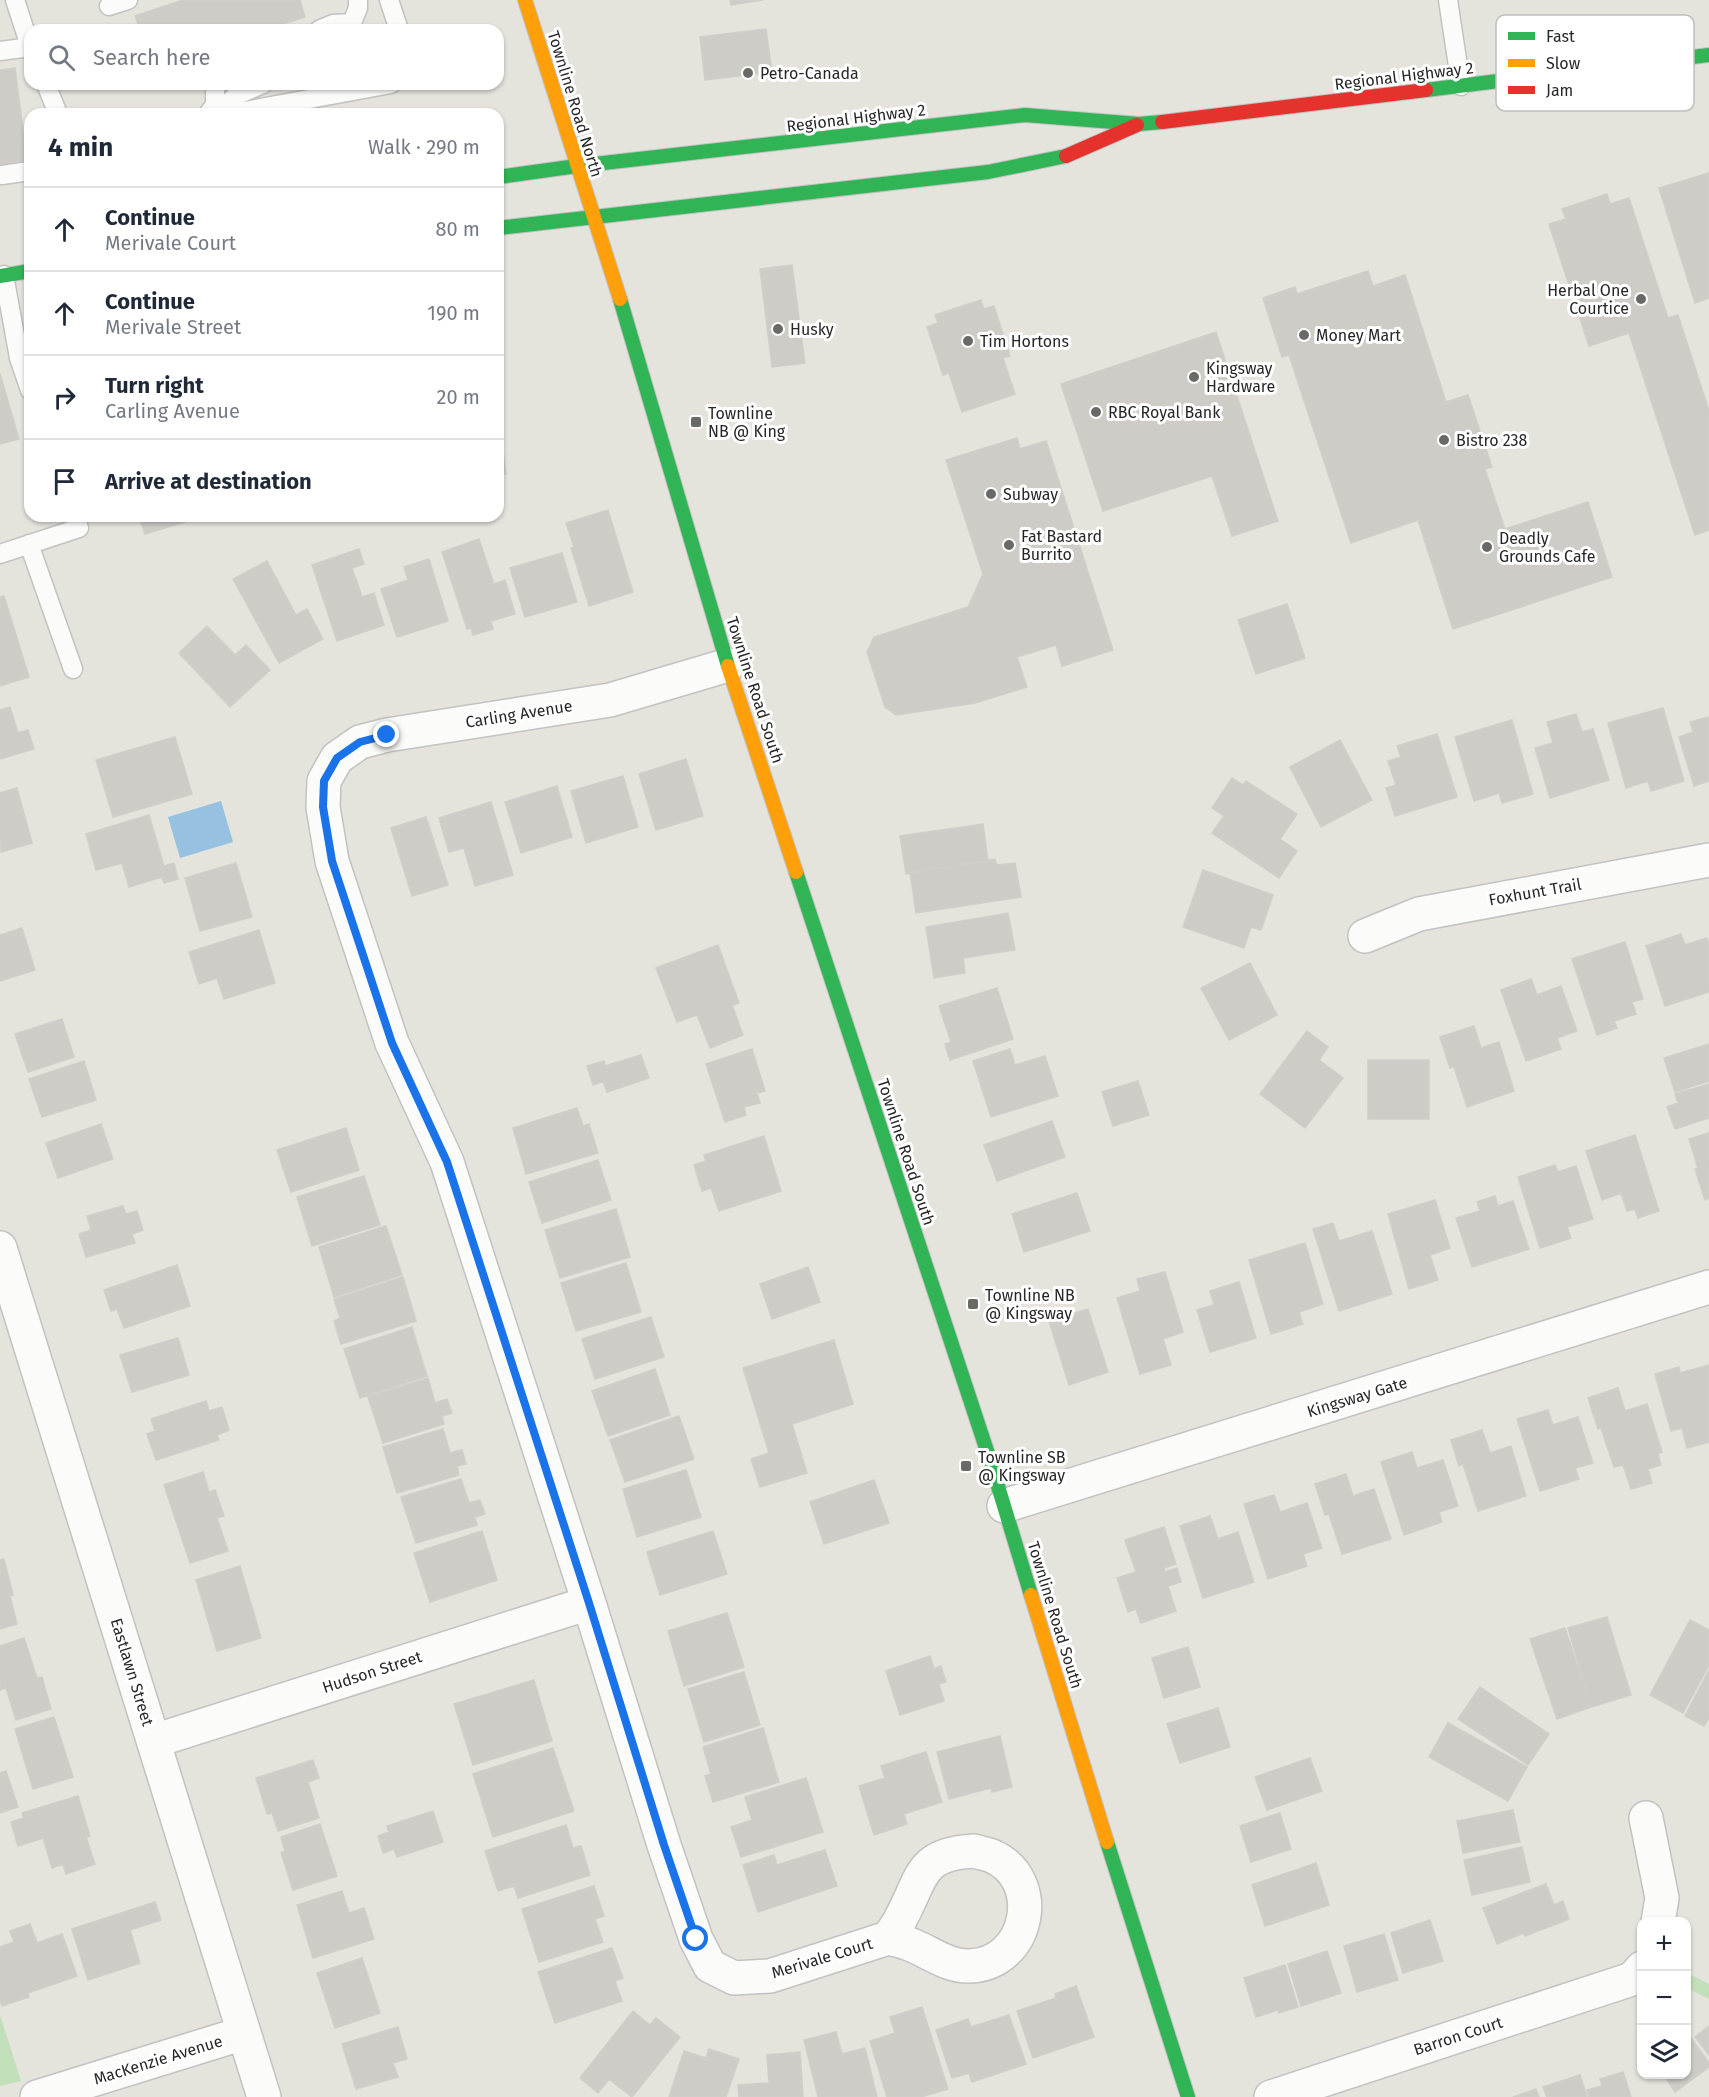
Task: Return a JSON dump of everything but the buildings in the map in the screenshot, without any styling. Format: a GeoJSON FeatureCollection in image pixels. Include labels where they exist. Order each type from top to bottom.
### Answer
{"type":"FeatureCollection","features":[{"type":"Feature","properties":{"kind":"main road","name":"Townline Road North"},"geometry":{"type":"LineString","coordinates":[[525,0],[594,218]]}},
{"type":"Feature","properties":{"kind":"main road","name":"Regional Highway 2"},"geometry":{"type":"LineString","coordinates":[[1694,57],[1709,55]]}},
{"type":"Feature","properties":{"kind":"main road","name":"Regional Highway 2"},"geometry":{"type":"LineString","coordinates":[[504,176],[1025,115],[1138,124],[1496,82]]}},
{"type":"Feature","properties":{"kind":"main road","name":"Regional Highway 2"},"geometry":{"type":"LineString","coordinates":[[504,227],[988,172],[1068,156],[1138,124]]}},
{"type":"Feature","properties":{"kind":"main road","name":"Townline Road South"},"geometry":{"type":"LineString","coordinates":[[594,218],[611,267],[728,665],[1004,1506],[1116,1873],[1188,2097]]}},
{"type":"Feature","properties":{"kind":"main road"},"geometry":{"type":"LineString","coordinates":[[2,275],[24,272]]}},
{"type":"Feature","properties":{"kind":"street","name":"Carling Avenue"},"geometry":{"type":"LineString","coordinates":[[324,781],[337,758],[360,742],[387,735],[610,700],[728,665]]}},
{"type":"Feature","properties":{"kind":"street","name":"Merivale Court"},"geometry":{"type":"LineString","coordinates":[[324,781],[323,807],[332,861],[392,1043],[447,1162],[589,1603],[667,1856],[696,1939],[710,1966],[734,1978],[770,1976],[888,1938]]}},
{"type":"Feature","properties":{"kind":"street","name":"Foxhunt Trail"},"geometry":{"type":"LineString","coordinates":[[1365,936],[1419,914],[1709,860]]}},
{"type":"Feature","properties":{"kind":"street","name":"Eastlawn Street"},"geometry":{"type":"LineString","coordinates":[[0,1248],[264,2097]]}},
{"type":"Feature","properties":{"kind":"street","name":"Kingsway Gate"},"geometry":{"type":"LineString","coordinates":[[1004,1506],[1709,1287]]}},
{"type":"Feature","properties":{"kind":"street","name":"Hudson Street"},"geometry":{"type":"LineString","coordinates":[[154,1742],[589,1603]]}},
{"type":"Feature","properties":{"kind":"street"},"geometry":{"type":"LineString","coordinates":[[1646,1818],[1662,1898],[1659,1917]]}},
{"type":"Feature","properties":{"kind":"street","name":"Barron Court"},"geometry":{"type":"LineString","coordinates":[[1271,2097],[1632,1979],[1639,1971]]}},
{"type":"Feature","properties":{"kind":"street","name":"MacKenzie Avenue"},"geometry":{"type":"LineString","coordinates":[[37,2097],[244,2033]]}},
{"type":"Feature","properties":{"kind":"lane"},"geometry":{"type":"LineString","coordinates":[[15,0],[24,28]]}},
{"type":"Feature","properties":{"kind":"lane"},"geometry":{"type":"LineString","coordinates":[[109,6],[128,0]]}},
{"type":"Feature","properties":{"kind":"lane"},"geometry":{"type":"LineString","coordinates":[[351,24],[358,8],[358,0]]}},
{"type":"Feature","properties":{"kind":"lane"},"geometry":{"type":"LineString","coordinates":[[389,0],[397,24]]}},
{"type":"Feature","properties":{"kind":"lane"},"geometry":{"type":"LineString","coordinates":[[1448,0],[1461,86]]}},
{"type":"Feature","properties":{"kind":"lane"},"geometry":{"type":"LineString","coordinates":[[0,51],[24,48]]}},
{"type":"Feature","properties":{"kind":"lane"},"geometry":{"type":"LineString","coordinates":[[48,90],[55,108]]}},
{"type":"Feature","properties":{"kind":"lane"},"geometry":{"type":"LineString","coordinates":[[215,90],[217,108]]}},
{"type":"Feature","properties":{"kind":"lane"},"geometry":{"type":"LineString","coordinates":[[221,108],[237,95],[249,90]]}},
{"type":"Feature","properties":{"kind":"lane"},"geometry":{"type":"LineString","coordinates":[[236,108],[352,90]]}},
{"type":"Feature","properties":{"kind":"lane"},"geometry":{"type":"LineString","coordinates":[[2,176],[24,172]]}},
{"type":"Feature","properties":{"kind":"lane"},"geometry":{"type":"LineString","coordinates":[[2,275],[24,373]]}},
{"type":"Feature","properties":{"kind":"lane"},"geometry":{"type":"LineString","coordinates":[[0,554],[79,528],[77,522]]}},
{"type":"Feature","properties":{"kind":"lane"},"geometry":{"type":"LineString","coordinates":[[29,544],[73,669]]}},
{"type":"Feature","properties":{"kind":"green space"},"geometry":{"type":"Polygon","coordinates":[[[1691,1975],[1709,1984],[1709,1999],[1691,1990],[1691,1975]]]}},
{"type":"Feature","properties":{"kind":"green space"},"geometry":{"type":"Polygon","coordinates":[[[0,2015],[21,2081],[0,2086],[0,2015]]]}},
{"type":"Feature","properties":{"kind":"water"},"geometry":{"type":"Polygon","coordinates":[[[221,801],[233,842],[180,858],[168,817],[221,801]]]}},
{"type":"Feature","properties":{"kind":"traffic: fast"},"geometry":{"type":"LineString","coordinates":[[1694,57],[1709,55]]}},
{"type":"Feature","properties":{"kind":"traffic: fast"},"geometry":{"type":"LineString","coordinates":[[1426,90],[1496,81]]}},
{"type":"Feature","properties":{"kind":"traffic: fast"},"geometry":{"type":"LineString","coordinates":[[504,176],[1025,115],[1139,124],[1162,122]]}},
{"type":"Feature","properties":{"kind":"traffic: fast"},"geometry":{"type":"LineString","coordinates":[[504,227],[988,172],[1066,156]]}},
{"type":"Feature","properties":{"kind":"traffic: fast"},"geometry":{"type":"LineString","coordinates":[[0,276],[24,272]]}},
{"type":"Feature","properties":{"kind":"traffic: fast"},"geometry":{"type":"LineString","coordinates":[[620,299],[728,666]]}},
{"type":"Feature","properties":{"kind":"traffic: fast"},"geometry":{"type":"LineString","coordinates":[[796,872],[991,1463],[1031,1595]]}},
{"type":"Feature","properties":{"kind":"traffic: fast"},"geometry":{"type":"LineString","coordinates":[[1107,1842],[1188,2097]]}},
{"type":"Feature","properties":{"kind":"traffic: slow"},"geometry":{"type":"LineString","coordinates":[[525,0],[620,299]]}},
{"type":"Feature","properties":{"kind":"traffic: slow"},"geometry":{"type":"LineString","coordinates":[[728,666],[796,872]]}},
{"type":"Feature","properties":{"kind":"traffic: slow"},"geometry":{"type":"LineString","coordinates":[[1031,1595],[1107,1842]]}},
{"type":"Feature","properties":{"kind":"traffic: jam"},"geometry":{"type":"LineString","coordinates":[[1162,122],[1426,90]]}},
{"type":"Feature","properties":{"kind":"traffic: jam"},"geometry":{"type":"LineString","coordinates":[[1066,156],[1137,125]]}},
{"type":"Feature","properties":{"kind":"place","name":"Petro-Canada"},"geometry":{"type":"Point","coordinates":[748,73]}},
{"type":"Feature","properties":{"kind":"place","name":"Herbal One Courtice"},"geometry":{"type":"Point","coordinates":[1641,299]}},
{"type":"Feature","properties":{"kind":"place","name":"Husky"},"geometry":{"type":"Point","coordinates":[778,329]}},
{"type":"Feature","properties":{"kind":"place","name":"Money Mart"},"geometry":{"type":"Point","coordinates":[1304,335]}},
{"type":"Feature","properties":{"kind":"place","name":"Tim Hortons"},"geometry":{"type":"Point","coordinates":[968,341]}},
{"type":"Feature","properties":{"kind":"place","name":"Kingsway Hardware"},"geometry":{"type":"Point","coordinates":[1194,377]}},
{"type":"Feature","properties":{"kind":"place","name":"RBC Royal Bank"},"geometry":{"type":"Point","coordinates":[1096,412]}},
{"type":"Feature","properties":{"kind":"place","name":"Townline NB @ King"},"geometry":{"type":"Point","coordinates":[696,422]}},
{"type":"Feature","properties":{"kind":"place","name":"Bistro 238"},"geometry":{"type":"Point","coordinates":[1444,440]}},
{"type":"Feature","properties":{"kind":"place","name":"Subway"},"geometry":{"type":"Point","coordinates":[991,494]}},
{"type":"Feature","properties":{"kind":"place","name":"Fat Bastard Burrito"},"geometry":{"type":"Point","coordinates":[1009,545]}},
{"type":"Feature","properties":{"kind":"place","name":"Deadly Grounds Cafe"},"geometry":{"type":"Point","coordinates":[1487,547]}},
{"type":"Feature","properties":{"kind":"place","name":"Townline NB @ Kingsway"},"geometry":{"type":"Point","coordinates":[973,1304]}},
{"type":"Feature","properties":{"kind":"place","name":"Townline SB @ Kingsway"},"geometry":{"type":"Point","coordinates":[966,1466]}},
{"type":"Feature","properties":{"kind":"route"},"geometry":{"type":"LineString","coordinates":[[387,735],[360,742],[337,758],[324,781],[323,807],[332,861],[392,1043],[447,1162],[696,1939]]}}]}
